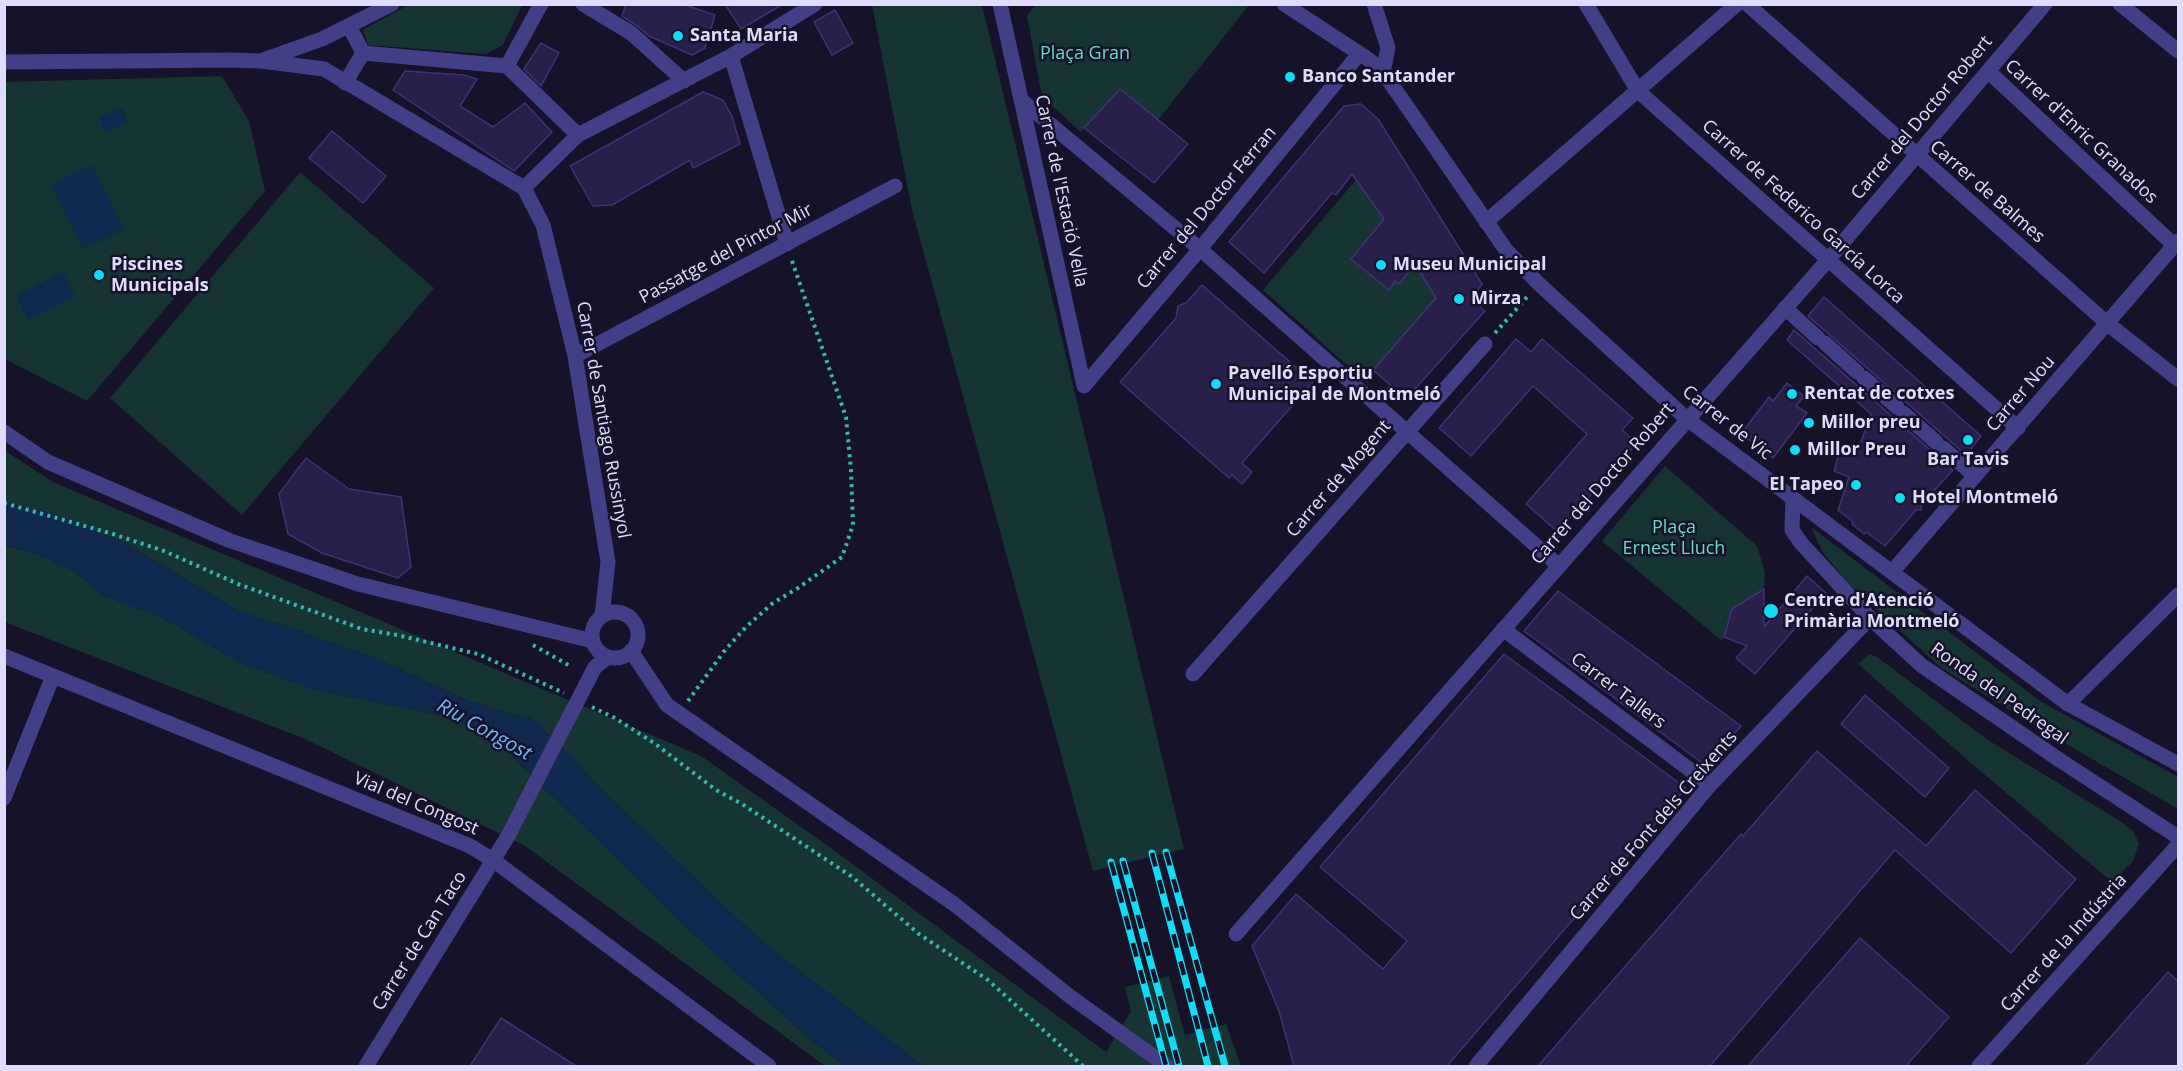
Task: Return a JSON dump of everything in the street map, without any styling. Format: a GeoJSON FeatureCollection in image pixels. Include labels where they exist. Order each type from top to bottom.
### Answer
{"type":"FeatureCollection","features":[{"type":"Feature","properties":{"kind":"street"},"geometry":{"type":"LineString","coordinates":[[261,61],[322,39],[392,4]]}},
{"type":"Feature","properties":{"kind":"street"},"geometry":{"type":"LineString","coordinates":[[507,66],[541,4]]}},
{"type":"Feature","properties":{"kind":"street"},"geometry":{"type":"LineString","coordinates":[[583,4],[631,33],[684,81]]}},
{"type":"Feature","properties":{"kind":"street"},"geometry":{"type":"LineString","coordinates":[[4,62],[133,59],[261,61],[324,69],[524,188],[578,135],[731,56],[815,4]]}},
{"type":"Feature","properties":{"kind":"street","name":"Carrer de l'Estació Vella"},"geometry":{"type":"LineString","coordinates":[[1000,4],[1084,386]]}},
{"type":"Feature","properties":{"kind":"street","name":"Carrer de Vic"},"geometry":{"type":"LineString","coordinates":[[1284,4],[1383,72],[1506,249],[1539,284],[1686,419],[2068,704],[2178,764]]}},
{"type":"Feature","properties":{"kind":"street"},"geometry":{"type":"LineString","coordinates":[[1374,4],[1388,48],[1383,72]]}},
{"type":"Feature","properties":{"kind":"street","name":"Carrer de Federico García Lorca"},"geometry":{"type":"LineString","coordinates":[[1586,4],[1638,91],[2018,428]]}},
{"type":"Feature","properties":{"kind":"street"},"geometry":{"type":"LineString","coordinates":[[1486,222],[1737,4]]}},
{"type":"Feature","properties":{"kind":"street","name":"Carrer de Balmes"},"geometry":{"type":"LineString","coordinates":[[1748,4],[2108,324],[2178,379]]}},
{"type":"Feature","properties":{"kind":"street","name":"Carrer del Doctor Robert"},"geometry":{"type":"LineString","coordinates":[[1236,934],[1827,261],[2045,4]]}},
{"type":"Feature","properties":{"kind":"street"},"geometry":{"type":"LineString","coordinates":[[2120,4],[2178,51]]}},
{"type":"Feature","properties":{"kind":"street"},"geometry":{"type":"LineString","coordinates":[[349,26],[363,53]]}},
{"type":"Feature","properties":{"kind":"street"},"geometry":{"type":"LineString","coordinates":[[322,39],[319,53],[324,69]]}},
{"type":"Feature","properties":{"kind":"street"},"geometry":{"type":"LineString","coordinates":[[363,53],[507,66],[578,135]]}},
{"type":"Feature","properties":{"kind":"street"},"geometry":{"type":"LineString","coordinates":[[345,83],[363,53]]}},
{"type":"Feature","properties":{"kind":"street","name":"Carrer del Doctor Ferran"},"geometry":{"type":"LineString","coordinates":[[1084,386],[1200,249],[1359,54]]}},
{"type":"Feature","properties":{"kind":"street"},"geometry":{"type":"LineString","coordinates":[[731,56],[787,244]]}},
{"type":"Feature","properties":{"kind":"street","name":"Carrer d'Enric Granados"},"geometry":{"type":"LineString","coordinates":[[1988,71],[2177,243]]}},
{"type":"Feature","properties":{"kind":"street"},"geometry":{"type":"LineString","coordinates":[[1022,100],[1200,249],[1558,565]]}},
{"type":"Feature","properties":{"kind":"street","name":"Passatge del Pintor Mir"},"geometry":{"type":"LineString","coordinates":[[575,356],[895,186]]}},
{"type":"Feature","properties":{"kind":"street","name":"Carrer de Santiago Russinyol"},"geometry":{"type":"LineString","coordinates":[[524,188],[543,225],[575,356],[608,562],[602,616]]}},
{"type":"Feature","properties":{"kind":"street","name":"Carrer Nou"},"geometry":{"type":"LineString","coordinates":[[1892,572],[2177,243]]}},
{"type":"Feature","properties":{"kind":"street"},"geometry":{"type":"LineString","coordinates":[[1785,308],[1975,476]]}},
{"type":"Feature","properties":{"kind":"street","name":"Carrer de Mogent"},"geometry":{"type":"LineString","coordinates":[[1193,674],[1485,344]]}},
{"type":"Feature","properties":{"kind":"street"},"geometry":{"type":"LineString","coordinates":[[4,432],[48,462],[228,540],[358,584],[593,641]]}},
{"type":"Feature","properties":{"kind":"street","name":"Ronda del Pedregal"},"geometry":{"type":"LineString","coordinates":[[1793,498],[1792,530],[1801,543],[1870,618],[1921,665],[2061,761],[2178,837]]}},
{"type":"Feature","properties":{"kind":"street"},"geometry":{"type":"LineString","coordinates":[[2068,704],[2178,596]]}},
{"type":"Feature","properties":{"kind":"street"},"geometry":{"type":"LineString","coordinates":[[610,612],[620,612],[633,621],[638,636],[631,651],[624,656],[608,657],[597,648],[593,641],[593,628],[602,616],[610,612]]}},
{"type":"Feature","properties":{"kind":"street","name":"Carrer de Font dels Creixents"},"geometry":{"type":"LineString","coordinates":[[1476,1066],[1710,785],[1870,618]]}},
{"type":"Feature","properties":{"kind":"street","name":"Carrer Tallers"},"geometry":{"type":"LineString","coordinates":[[1503,629],[1710,785]]}},
{"type":"Feature","properties":{"kind":"street"},"geometry":{"type":"LineString","coordinates":[[631,651],[666,705],[954,904],[1072,998],[1167,1066]]}},
{"type":"Feature","properties":{"kind":"street","name":"Vial del Congost"},"geometry":{"type":"LineString","coordinates":[[4,656],[470,846],[493,860],[769,1066]]}},
{"type":"Feature","properties":{"kind":"street","name":"Carrer de Can Taco"},"geometry":{"type":"LineString","coordinates":[[366,1066],[508,836],[595,667],[608,657]]}},
{"type":"Feature","properties":{"kind":"street"},"geometry":{"type":"LineString","coordinates":[[4,798],[53,676]]}},
{"type":"Feature","properties":{"kind":"street","name":"Carrer de la Indústria"},"geometry":{"type":"LineString","coordinates":[[1979,1066],[2178,845]]}},
{"type":"Feature","properties":{"kind":"path"},"geometry":{"type":"LineString","coordinates":[[679,713],[725,650],[747,626],[773,603],[842,557],[853,525],[846,417],[787,244]]}},
{"type":"Feature","properties":{"kind":"path"},"geometry":{"type":"LineString","coordinates":[[1485,344],[1539,284]]}},
{"type":"Feature","properties":{"kind":"path"},"geometry":{"type":"LineString","coordinates":[[535,646],[572,667]]}},
{"type":"Feature","properties":{"kind":"green space"},"geometry":{"type":"Polygon","coordinates":[[[410,4],[522,5],[503,45],[486,54],[368,45],[363,30],[410,4]]]}},
{"type":"Feature","properties":{"kind":"green space"},"geometry":{"type":"Polygon","coordinates":[[[872,5],[982,5],[1184,849],[1093,871],[912,210],[872,5]]]}},
{"type":"Feature","properties":{"kind":"green space","name":"Plaça Gran"},"geometry":{"type":"Polygon","coordinates":[[[1035,5],[1249,5],[1158,120],[1120,89],[1081,132],[1042,97],[1027,16],[1035,5]]]}},
{"type":"Feature","properties":{"kind":"green space","name":"Piscines Municipals"},"geometry":{"type":"Polygon","coordinates":[[[222,76],[249,121],[265,191],[87,401],[5,359],[4,82],[222,76]]]}},
{"type":"Feature","properties":{"kind":"green space"},"geometry":{"type":"Polygon","coordinates":[[[300,172],[434,288],[242,515],[110,398],[300,172]]]}},
{"type":"Feature","properties":{"kind":"green space"},"geometry":{"type":"Polygon","coordinates":[[[1360,175],[1438,299],[1367,383],[1263,290],[1360,175]]]}},
{"type":"Feature","properties":{"kind":"green space"},"geometry":{"type":"Polygon","coordinates":[[[4,450],[53,482],[701,756],[835,851],[1106,1052],[1131,1011],[1125,987],[1169,976],[1185,1035],[1226,1024],[1241,1066],[923,1066],[763,943],[598,787],[532,718],[468,701],[384,662],[240,612],[128,545],[57,515],[5,502],[4,450]]]}},
{"type":"Feature","properties":{"kind":"green space","name":"Plaça Ernest Lluch"},"geometry":{"type":"Polygon","coordinates":[[[1665,466],[1757,546],[1765,572],[1764,589],[1732,609],[1724,637],[1721,640],[1602,541],[1665,466]]]}},
{"type":"Feature","properties":{"kind":"green space"},"geometry":{"type":"Polygon","coordinates":[[[1811,527],[2040,701],[2178,777],[2178,809],[2037,727],[1940,667],[1845,580],[1822,551],[1811,527]]]}},
{"type":"Feature","properties":{"kind":"green space"},"geometry":{"type":"Polygon","coordinates":[[[4,545],[43,556],[68,568],[104,596],[160,616],[243,664],[321,691],[450,717],[499,745],[694,934],[810,1039],[846,1066],[825,1066],[525,846],[305,739],[5,622],[4,545]]]}},
{"type":"Feature","properties":{"kind":"green space"},"geometry":{"type":"Polygon","coordinates":[[[1869,654],[1877,657],[1988,740],[2123,823],[2133,831],[2139,843],[2133,861],[2112,882],[1858,664],[1869,654]]]}},
{"type":"Feature","properties":{"kind":"water"},"geometry":{"type":"Polygon","coordinates":[[[122,108],[128,123],[105,132],[99,117],[122,108]]]}},
{"type":"Feature","properties":{"kind":"water"},"geometry":{"type":"Polygon","coordinates":[[[92,165],[124,229],[83,249],[51,185],[92,165]]]}},
{"type":"Feature","properties":{"kind":"water"},"geometry":{"type":"Polygon","coordinates":[[[63,272],[75,297],[28,320],[16,296],[63,272]]]}},
{"type":"Feature","properties":{"kind":"water","name":"Riu Congost"},"geometry":{"type":"Polygon","coordinates":[[[4,502],[57,515],[128,545],[240,612],[384,662],[468,701],[532,718],[576,761],[598,787],[763,943],[923,1066],[846,1066],[810,1039],[694,934],[499,745],[450,717],[321,691],[243,664],[160,616],[104,596],[76,572],[43,556],[5,545],[4,502]]]}},
{"type":"Feature","properties":{"kind":"building","name":"Santa Maria"},"geometry":{"type":"Polygon","coordinates":[[[626,4],[682,4],[715,15],[705,48],[692,55],[649,36],[622,16],[626,4]]]}},
{"type":"Feature","properties":{"kind":"building"},"geometry":{"type":"Polygon","coordinates":[[[725,4],[783,4],[741,29],[725,4]]]}},
{"type":"Feature","properties":{"kind":"building"},"geometry":{"type":"Polygon","coordinates":[[[835,10],[853,43],[832,55],[814,22],[835,10]]]}},
{"type":"Feature","properties":{"kind":"building"},"geometry":{"type":"Polygon","coordinates":[[[541,43],[559,53],[541,86],[524,69],[541,43]]]}},
{"type":"Feature","properties":{"kind":"building"},"geometry":{"type":"Polygon","coordinates":[[[405,71],[464,75],[477,79],[460,106],[493,127],[525,103],[552,132],[514,171],[393,90],[405,71]]]}},
{"type":"Feature","properties":{"kind":"building"},"geometry":{"type":"Polygon","coordinates":[[[1120,89],[1188,144],[1154,183],[1084,128],[1120,89]]]}},
{"type":"Feature","properties":{"kind":"building"},"geometry":{"type":"Polygon","coordinates":[[[703,92],[723,100],[732,116],[740,144],[693,168],[690,160],[612,205],[593,206],[570,166],[703,92]]]}},
{"type":"Feature","properties":{"kind":"building"},"geometry":{"type":"Polygon","coordinates":[[[1361,104],[1378,119],[1482,284],[1471,299],[1485,311],[1406,399],[1373,370],[1436,298],[1415,264],[1399,284],[1395,281],[1389,290],[1351,259],[1384,219],[1352,174],[1336,195],[1332,193],[1264,273],[1229,242],[1344,106],[1361,104]]]}},
{"type":"Feature","properties":{"kind":"building"},"geometry":{"type":"Polygon","coordinates":[[[332,131],[386,176],[363,203],[309,158],[332,131]]]}},
{"type":"Feature","properties":{"kind":"building","name":"Pavelló Esportiu Municipal de Montmeló"},"geometry":{"type":"Polygon","coordinates":[[[1202,285],[1313,382],[1242,463],[1252,472],[1242,484],[1232,475],[1229,478],[1120,382],[1176,318],[1178,306],[1186,303],[1202,285]]]}},
{"type":"Feature","properties":{"kind":"building"},"geometry":{"type":"Polygon","coordinates":[[[1824,297],[1981,436],[1966,455],[1808,316],[1824,297]]]}},
{"type":"Feature","properties":{"kind":"building"},"geometry":{"type":"Polygon","coordinates":[[[1794,330],[1953,470],[1921,505],[1921,510],[1916,510],[1885,546],[1866,532],[1864,534],[1838,510],[1849,477],[1834,471],[1842,444],[1858,450],[1871,414],[1787,340],[1794,330]]]}},
{"type":"Feature","properties":{"kind":"building"},"geometry":{"type":"Polygon","coordinates":[[[1516,339],[1531,352],[1542,339],[1633,418],[1622,430],[1637,443],[1558,532],[1526,504],[1587,434],[1533,386],[1471,456],[1439,428],[1516,339]]]}},
{"type":"Feature","properties":{"kind":"building"},"geometry":{"type":"Polygon","coordinates":[[[1787,383],[1804,396],[1796,406],[1807,413],[1773,458],[1741,434],[1769,397],[1773,401],[1787,383]]]}},
{"type":"Feature","properties":{"kind":"building"},"geometry":{"type":"Polygon","coordinates":[[[306,458],[349,489],[401,497],[411,567],[398,578],[322,553],[288,534],[279,494],[306,458]]]}},
{"type":"Feature","properties":{"kind":"building"},"geometry":{"type":"Polygon","coordinates":[[[1807,576],[1826,593],[1755,674],[1736,658],[1747,646],[1724,637],[1732,609],[1764,589],[1764,627],[1807,576]]]}},
{"type":"Feature","properties":{"kind":"building"},"geometry":{"type":"Polygon","coordinates":[[[1558,591],[1741,726],[1706,766],[1524,631],[1558,591]]]}},
{"type":"Feature","properties":{"kind":"building"},"geometry":{"type":"Polygon","coordinates":[[[1504,654],[1686,788],[1447,1066],[1294,1066],[1279,1011],[1252,946],[1296,894],[1383,969],[1407,941],[1320,867],[1504,654]]]}},
{"type":"Feature","properties":{"kind":"building"},"geometry":{"type":"Polygon","coordinates":[[[1865,695],[1949,768],[1925,797],[1841,724],[1865,695]]]}},
{"type":"Feature","properties":{"kind":"building"},"geometry":{"type":"Polygon","coordinates":[[[1817,751],[1926,846],[1975,790],[2076,879],[2011,953],[1895,850],[1710,1066],[1538,1066],[1741,834],[1743,836],[1817,751]]]}},
{"type":"Feature","properties":{"kind":"building"},"geometry":{"type":"Polygon","coordinates":[[[1860,938],[1949,1017],[1906,1066],[1748,1066],[1860,938]]]}},
{"type":"Feature","properties":{"kind":"building"},"geometry":{"type":"Polygon","coordinates":[[[2168,972],[2178,981],[2178,1066],[2085,1066],[2168,972]]]}},
{"type":"Feature","properties":{"kind":"building"},"geometry":{"type":"Polygon","coordinates":[[[501,1018],[576,1066],[470,1066],[501,1018]]]}},
{"type":"Feature","properties":{"kind":"railway"},"geometry":{"type":"LineString","coordinates":[[1166,852],[1225,1066]]}},
{"type":"Feature","properties":{"kind":"railway"},"geometry":{"type":"LineString","coordinates":[[1152,853],[1208,1066]]}},
{"type":"Feature","properties":{"kind":"railway"},"geometry":{"type":"LineString","coordinates":[[1123,861],[1179,1066]]}},
{"type":"Feature","properties":{"kind":"railway"},"geometry":{"type":"LineString","coordinates":[[1111,862],[1166,1066]]}},
{"type":"Feature","properties":{"kind":"place","name":"Santa Maria"},"geometry":{"type":"Point","coordinates":[678,36]}},
{"type":"Feature","properties":{"kind":"place","name":"Banco Santander"},"geometry":{"type":"Point","coordinates":[1290,77]}},
{"type":"Feature","properties":{"kind":"place","name":"Museu Municipal"},"geometry":{"type":"Point","coordinates":[1381,265]}},
{"type":"Feature","properties":{"kind":"place","name":"Piscines Municipals"},"geometry":{"type":"Point","coordinates":[99,275]}},
{"type":"Feature","properties":{"kind":"place","name":"Mirza"},"geometry":{"type":"Point","coordinates":[1459,299]}},
{"type":"Feature","properties":{"kind":"place","name":"Pavelló Esportiu Municipal de Montmeló"},"geometry":{"type":"Point","coordinates":[1216,384]}},
{"type":"Feature","properties":{"kind":"place","name":"Rentat de cotxes"},"geometry":{"type":"Point","coordinates":[1792,394]}},
{"type":"Feature","properties":{"kind":"place","name":"Millor preu"},"geometry":{"type":"Point","coordinates":[1809,423]}},
{"type":"Feature","properties":{"kind":"place","name":"Bar Tavis"},"geometry":{"type":"Point","coordinates":[1968,440]}},
{"type":"Feature","properties":{"kind":"place","name":"Millor Preu"},"geometry":{"type":"Point","coordinates":[1795,450]}},
{"type":"Feature","properties":{"kind":"place","name":"El Tapeo"},"geometry":{"type":"Point","coordinates":[1856,485]}},
{"type":"Feature","properties":{"kind":"place","name":"Hotel Montmeló"},"geometry":{"type":"Point","coordinates":[1900,498]}},
{"type":"Feature","properties":{"kind":"place","name":"Centre d'Atenció Primària Montmeló"},"geometry":{"type":"Point","coordinates":[1771,611]}}]}
